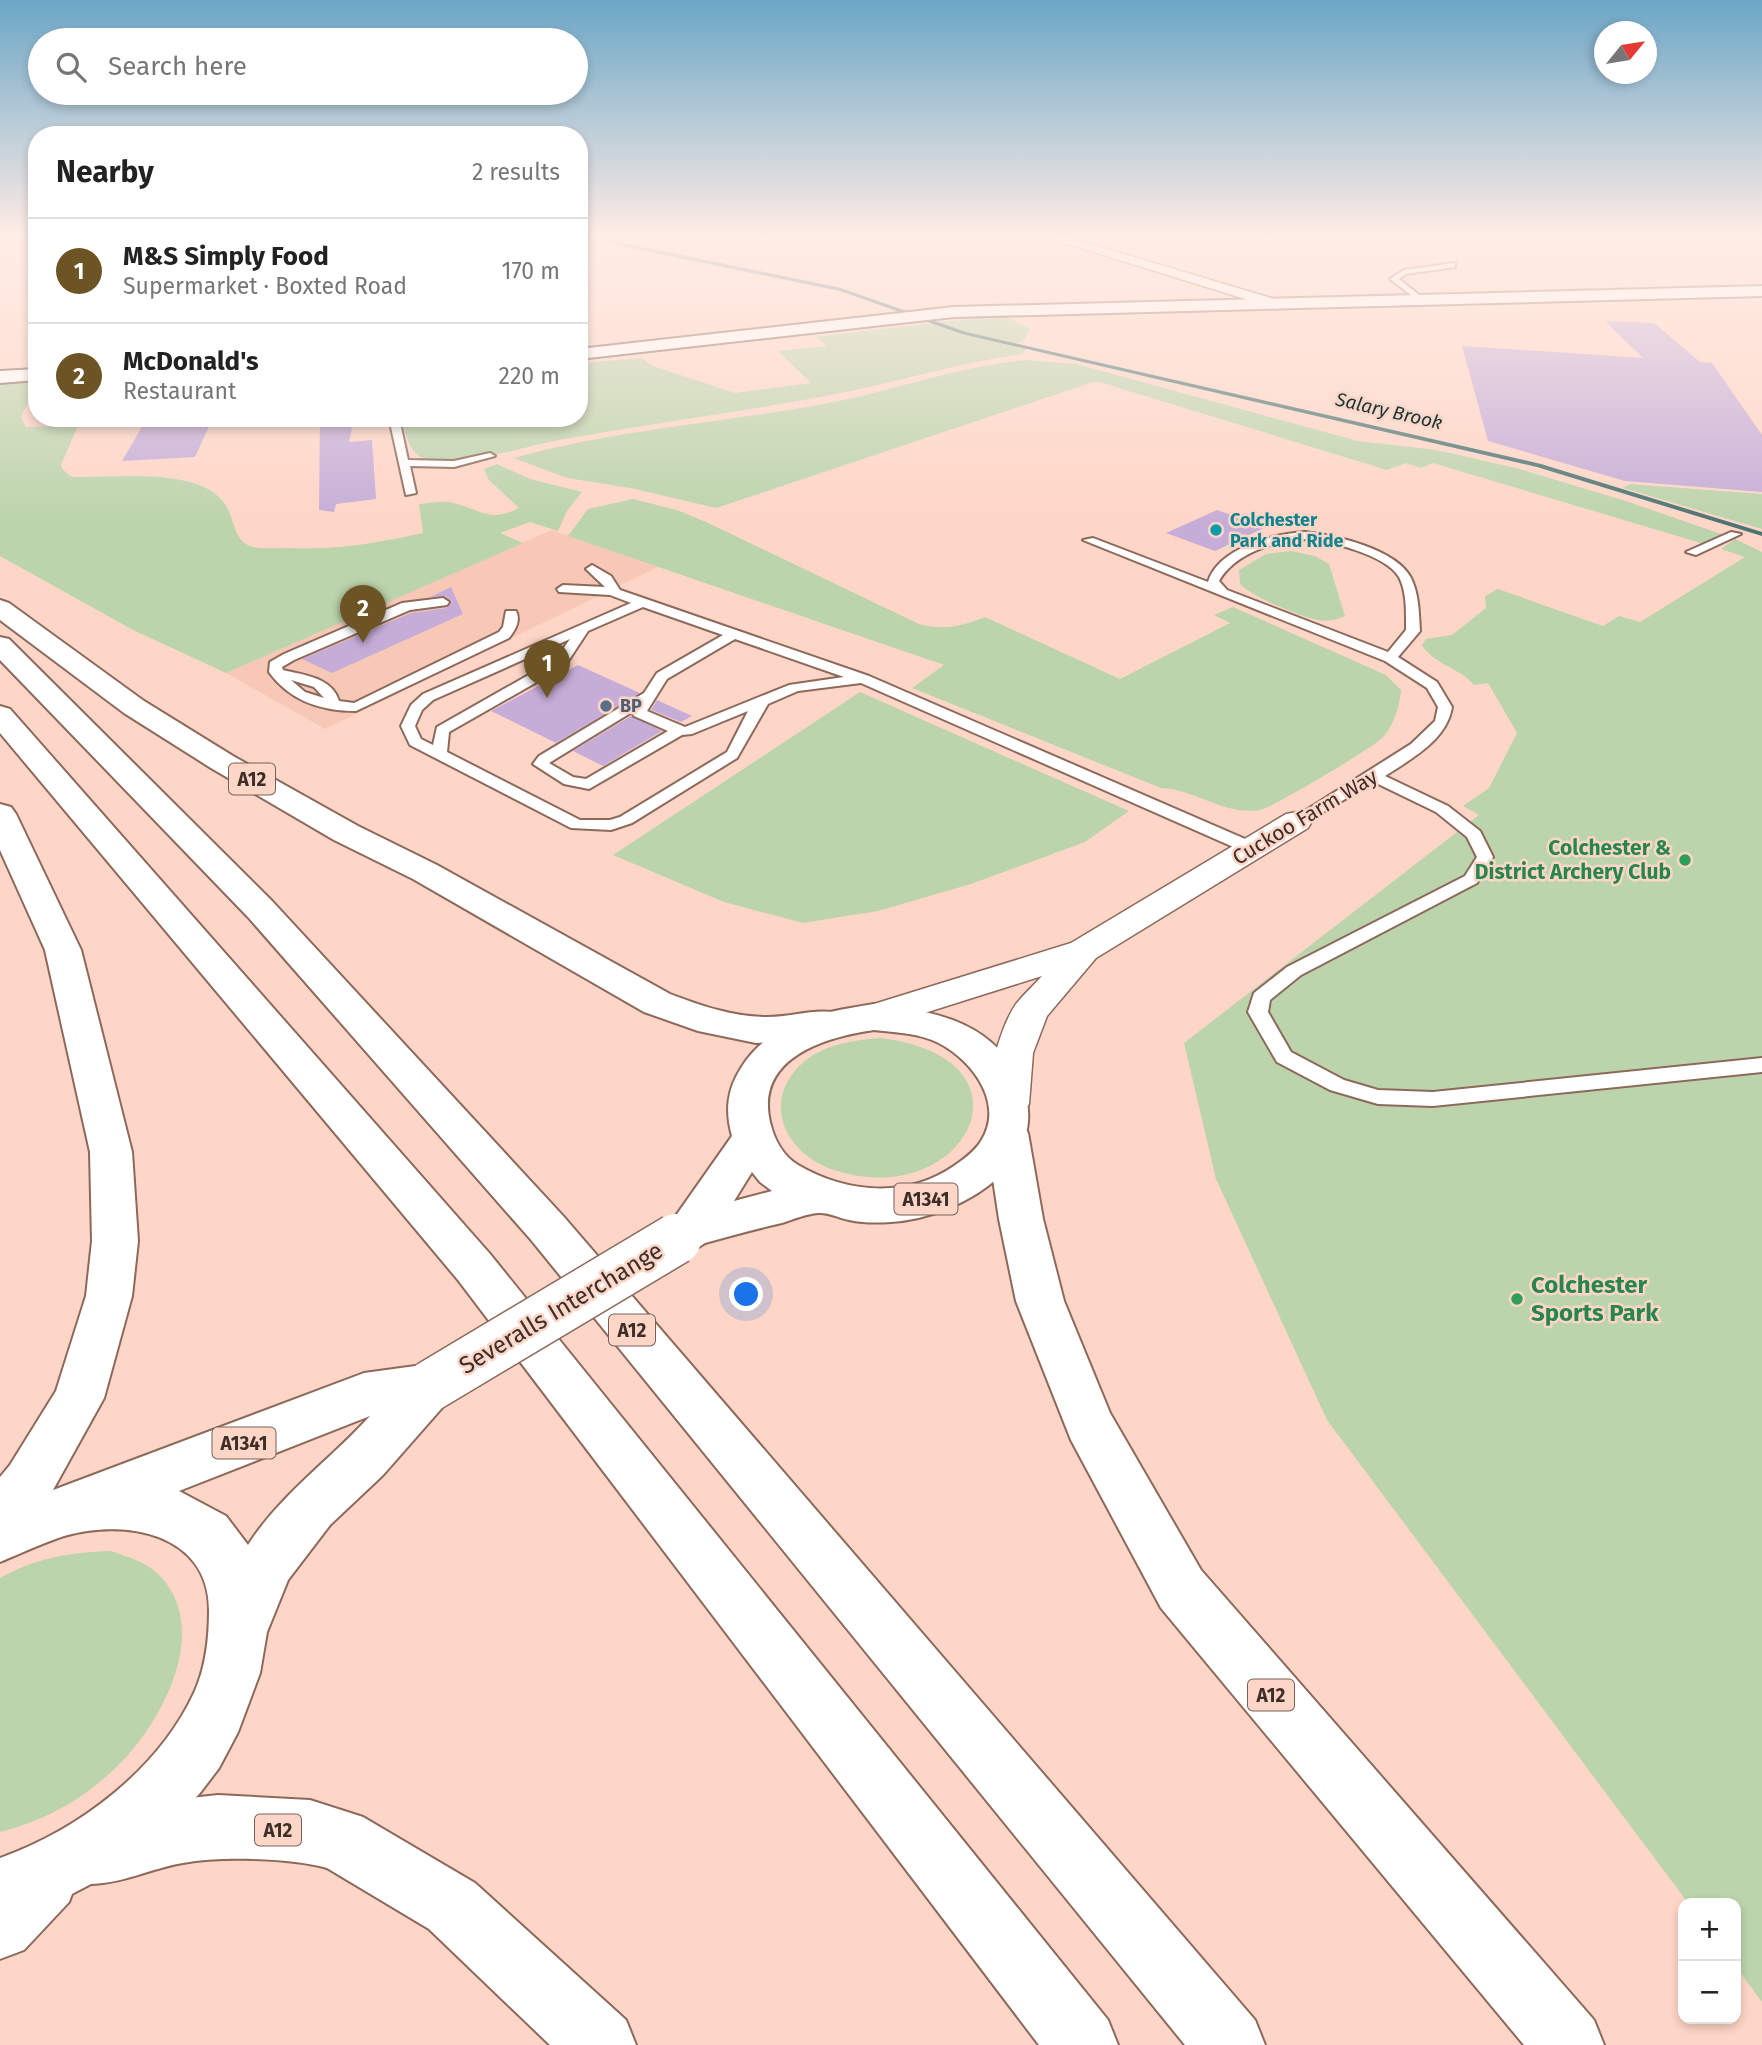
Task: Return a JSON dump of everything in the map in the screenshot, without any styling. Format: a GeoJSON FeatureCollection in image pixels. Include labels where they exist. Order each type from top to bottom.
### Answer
{"type":"FeatureCollection","features":[{"type":"Feature","properties":{"kind":"main road"},"geometry":{"type":"LineString","coordinates":[[588,353],[784,332]]}},
{"type":"Feature","properties":{"kind":"main road"},"geometry":{"type":"LineString","coordinates":[[0,377],[28,375]]}},
{"type":"Feature","properties":{"kind":"main road","name":"A12"},"geometry":{"type":"LineString","coordinates":[[0,608],[134,707],[222,762],[346,833],[425,872],[657,1003],[683,1013],[741,1028],[768,1030],[830,1023]]}},
{"type":"Feature","properties":{"kind":"main road","name":"A12"},"geometry":{"type":"LineString","coordinates":[[0,645],[260,909],[548,1229],[1230,2045]]}},
{"type":"Feature","properties":{"kind":"main road"},"geometry":{"type":"LineString","coordinates":[[0,715],[474,1267],[1083,2045]]}},
{"type":"Feature","properties":{"kind":"main road"},"geometry":{"type":"LineString","coordinates":[[0,814],[64,950],[111,1152],[115,1241],[109,1296],[79,1398],[29,1482],[0,1516]]}},
{"type":"Feature","properties":{"kind":"main road","name":"Severalls Interchange"},"geometry":{"type":"LineString","coordinates":[[874,1017],[922,1023],[965,1040],[996,1069],[1008,1119],[991,1161],[963,1184],[931,1198],[894,1206],[868,1205],[819,1196],[777,1173],[752,1139],[746,1110],[752,1082],[771,1057],[797,1037],[830,1023],[874,1017]]}},
{"type":"Feature","properties":{"kind":"main road","name":"A12"},"geometry":{"type":"LineString","coordinates":[[1008,1119],[1021,1219],[1041,1301],[1089,1424],[1181,1589],[1569,2045]]}},
{"type":"Feature","properties":{"kind":"main road","name":"Severalls Interchange"},"geometry":{"type":"LineString","coordinates":[[684,1234],[752,1139]]}},
{"type":"Feature","properties":{"kind":"main road","name":"Severalls Interchange"},"geometry":{"type":"LineString","coordinates":[[240,1626],[268,1562],[289,1535],[312,1507],[365,1458],[430,1386],[684,1234],[819,1196]]}},
{"type":"Feature","properties":{"kind":"main road","name":"Severalls Interchange"},"geometry":{"type":"LineString","coordinates":[[0,1536],[365,1395],[430,1386]]}},
{"type":"Feature","properties":{"kind":"main road","name":"Severalls Interchange"},"geometry":{"type":"LineString","coordinates":[[47,1871],[119,1829],[148,1804],[197,1745],[228,1684],[240,1626],[238,1598],[226,1560],[202,1532],[187,1521],[170,1513],[131,1505],[108,1504],[61,1512]]}},
{"type":"Feature","properties":{"kind":"main road","name":"A12"},"geometry":{"type":"LineString","coordinates":[[47,1871],[181,1831],[218,1827],[310,1832],[340,1840],[452,1906],[601,2045]]}},
{"type":"Feature","properties":{"kind":"main road","name":"A1341"},"geometry":{"type":"LineString","coordinates":[[0,1926],[47,1871]]}},
{"type":"Feature","properties":{"kind":"street","name":"Cuckoo Farm Way"},"geometry":{"type":"LineString","coordinates":[[874,1017],[1083,951],[1297,821]]}},
{"type":"Feature","properties":{"kind":"street","name":"Cuckoo Farm Way"},"geometry":{"type":"LineString","coordinates":[[1008,1119],[1014,1052],[1030,1012],[1083,951]]}},
{"type":"Feature","properties":{"kind":"lane"},"geometry":{"type":"LineString","coordinates":[[396,427],[410,492]]}},
{"type":"Feature","properties":{"kind":"lane"},"geometry":{"type":"LineString","coordinates":[[403,463],[454,464],[490,456]]}},
{"type":"Feature","properties":{"kind":"lane"},"geometry":{"type":"LineString","coordinates":[[1692,552],[1735,534]]}},
{"type":"Feature","properties":{"kind":"lane"},"geometry":{"type":"LineString","coordinates":[[1224,593],[1213,580],[1221,566],[1261,544],[1286,535],[1335,540],[1379,557],[1403,573],[1413,607],[1413,631],[1390,658]]}},
{"type":"Feature","properties":{"kind":"lane","name":"Cuckoo Farm Way"},"geometry":{"type":"LineString","coordinates":[[1089,540],[1390,658],[1432,685],[1445,707],[1442,723],[1423,743],[1297,821]]}},
{"type":"Feature","properties":{"kind":"lane"},"geometry":{"type":"LineString","coordinates":[[592,569],[607,579],[613,592]]}},
{"type":"Feature","properties":{"kind":"lane"},"geometry":{"type":"LineString","coordinates":[[563,589],[613,592],[864,679],[1253,849]]}},
{"type":"Feature","properties":{"kind":"lane"},"geometry":{"type":"LineString","coordinates":[[443,602],[407,606],[289,657],[275,665],[276,673],[293,692],[308,701],[356,707],[504,635],[510,627],[512,614]]}},
{"type":"Feature","properties":{"kind":"lane"},"geometry":{"type":"LineString","coordinates":[[644,602],[582,631],[528,650],[428,697],[416,708],[408,726],[415,742],[576,825],[611,825],[626,820],[733,755],[742,743],[753,713],[761,704]]}},
{"type":"Feature","properties":{"kind":"lane"},"geometry":{"type":"LineString","coordinates":[[439,756],[442,730],[561,663],[582,631]]}},
{"type":"Feature","properties":{"kind":"lane"},"geometry":{"type":"LineString","coordinates":[[679,731],[639,713],[641,706],[653,694],[662,676],[734,634]]}},
{"type":"Feature","properties":{"kind":"lane"},"geometry":{"type":"LineString","coordinates":[[653,694],[544,759],[541,764],[569,780],[589,783],[679,731],[693,730],[761,704],[794,688],[864,679]]}},
{"type":"Feature","properties":{"kind":"lane"},"geometry":{"type":"LineString","coordinates":[[1373,776],[1442,809],[1474,834],[1485,857],[1471,879],[1294,971],[1261,997],[1258,1012],[1284,1057],[1337,1085],[1378,1097],[1433,1099],[1762,1065]]}},
{"type":"Feature","properties":{"kind":"shaded area"},"geometry":{"type":"Polygon","coordinates":[[[552,530],[658,567],[325,729],[226,673],[552,530]]]}},
{"type":"Feature","properties":{"kind":"green space"},"geometry":{"type":"Polygon","coordinates":[[[853,332],[1028,332],[1024,340],[1010,345],[1026,349],[1022,354],[831,395],[559,440],[470,459],[436,461],[423,458],[414,451],[404,427],[588,427],[588,362],[642,358],[650,365],[735,393],[811,383],[778,351],[827,346],[815,337],[853,332]]]}},
{"type":"Feature","properties":{"kind":"green space"},"geometry":{"type":"Polygon","coordinates":[[[1025,360],[1076,364],[1358,441],[1437,450],[1520,469],[1629,502],[1724,535],[1704,544],[1433,463],[1421,468],[1406,463],[1387,470],[1096,381],[716,508],[631,488],[567,478],[514,458],[594,439],[839,401],[955,372],[1025,360]]]}},
{"type":"Feature","properties":{"kind":"green space"},"geometry":{"type":"Polygon","coordinates":[[[28,380],[28,403],[21,417],[26,427],[78,427],[61,465],[72,477],[154,477],[196,484],[213,492],[225,504],[238,535],[253,547],[339,547],[423,533],[419,504],[450,502],[486,514],[500,515],[509,512],[519,508],[488,479],[484,469],[497,464],[530,479],[582,492],[567,511],[558,531],[530,522],[500,533],[523,543],[226,673],[133,630],[0,556],[0,382],[28,380]]]}},
{"type":"Feature","properties":{"kind":"green space"},"geometry":{"type":"Polygon","coordinates":[[[1630,484],[1762,494],[1762,529],[1623,488],[1630,484]]]}},
{"type":"Feature","properties":{"kind":"green space"},"geometry":{"type":"Polygon","coordinates":[[[633,499],[677,510],[706,522],[919,624],[952,626],[985,617],[1120,679],[1230,623],[1214,615],[1233,607],[1386,675],[1401,690],[1397,709],[1389,729],[1381,739],[1282,800],[1260,810],[1247,811],[1222,806],[1174,789],[1161,788],[912,688],[944,665],[568,536],[588,509],[633,499]]]}},
{"type":"Feature","properties":{"kind":"green space","name":"Colchester Sports Park"},"geometry":{"type":"Polygon","coordinates":[[[1735,539],[1762,552],[1762,2002],[1741,1974],[1741,1898],[1684,1898],[1327,1420],[1216,1179],[1184,1043],[1479,815],[1463,806],[1489,788],[1517,733],[1488,683],[1474,685],[1462,674],[1433,657],[1422,645],[1426,639],[1452,635],[1486,608],[1485,596],[1498,589],[1603,626],[1619,616],[1640,622],[1745,557],[1721,549],[1735,539]]]}},
{"type":"Feature","properties":{"kind":"green space"},"geometry":{"type":"Polygon","coordinates":[[[1291,551],[1315,556],[1329,564],[1345,616],[1327,621],[1309,618],[1265,600],[1240,584],[1239,570],[1266,554],[1291,551]]]}},
{"type":"Feature","properties":{"kind":"green space"},"geometry":{"type":"Polygon","coordinates":[[[860,692],[1129,811],[1085,842],[971,884],[878,911],[803,923],[724,902],[613,855],[860,692]]]}},
{"type":"Feature","properties":{"kind":"green space"},"geometry":{"type":"Polygon","coordinates":[[[881,1038],[932,1051],[962,1074],[973,1100],[968,1128],[950,1153],[919,1170],[880,1178],[834,1170],[800,1150],[789,1136],[783,1121],[781,1104],[785,1088],[794,1072],[818,1052],[844,1043],[881,1038]]]}},
{"type":"Feature","properties":{"kind":"green space"},"geometry":{"type":"Polygon","coordinates":[[[111,1551],[151,1568],[162,1578],[176,1601],[182,1627],[180,1655],[172,1683],[160,1710],[144,1735],[108,1775],[57,1810],[0,1832],[0,1578],[26,1565],[54,1557],[111,1551]]]}},
{"type":"Feature","properties":{"kind":"building"},"geometry":{"type":"Polygon","coordinates":[[[1617,332],[1665,332],[1700,362],[1712,363],[1762,435],[1762,492],[1625,481],[1488,441],[1462,346],[1643,358],[1617,332]]]}},
{"type":"Feature","properties":{"kind":"building"},"geometry":{"type":"Polygon","coordinates":[[[142,427],[209,427],[195,457],[122,461],[142,427]]]}},
{"type":"Feature","properties":{"kind":"building"},"geometry":{"type":"Polygon","coordinates":[[[320,427],[352,427],[349,442],[372,440],[376,499],[336,504],[334,512],[319,510],[320,427]]]}},
{"type":"Feature","properties":{"kind":"building","name":"Colchester Park and Ride"},"geometry":{"type":"Polygon","coordinates":[[[1217,510],[1266,527],[1215,551],[1166,533],[1217,510]]]}},
{"type":"Feature","properties":{"kind":"building"},"geometry":{"type":"Polygon","coordinates":[[[451,587],[463,614],[332,673],[302,659],[411,613],[447,608],[452,601],[444,596],[430,597],[451,587]]]}},
{"type":"Feature","properties":{"kind":"building"},"geometry":{"type":"Polygon","coordinates":[[[578,665],[640,693],[556,743],[491,711],[578,665]]]}},
{"type":"Feature","properties":{"kind":"building"},"geometry":{"type":"Polygon","coordinates":[[[657,700],[692,716],[681,722],[651,710],[657,700]]]}},
{"type":"Feature","properties":{"kind":"building"},"geometry":{"type":"Polygon","coordinates":[[[631,716],[662,731],[603,766],[573,751],[631,716]]]}},
{"type":"Feature","properties":{"kind":"waterway","name":"Salary Brook"},"geometry":{"type":"LineString","coordinates":[[962,332],[1539,465],[1762,534]]}},
{"type":"Feature","properties":{"kind":"place","name":"Colchester Park and Ride"},"geometry":{"type":"Point","coordinates":[1216,530]}},
{"type":"Feature","properties":{"kind":"place","name":"McDonald's"},"geometry":{"type":"Point","coordinates":[363,643]}},
{"type":"Feature","properties":{"kind":"place","name":"M&S Simply Food"},"geometry":{"type":"Point","coordinates":[547,698]}},
{"type":"Feature","properties":{"kind":"place","name":"BP"},"geometry":{"type":"Point","coordinates":[606,706]}},
{"type":"Feature","properties":{"kind":"place","name":"Colchester & District Archery Club"},"geometry":{"type":"Point","coordinates":[1685,860]}},
{"type":"Feature","properties":{"kind":"place","name":"Colchester Sports Park"},"geometry":{"type":"Point","coordinates":[1517,1299]}}]}
